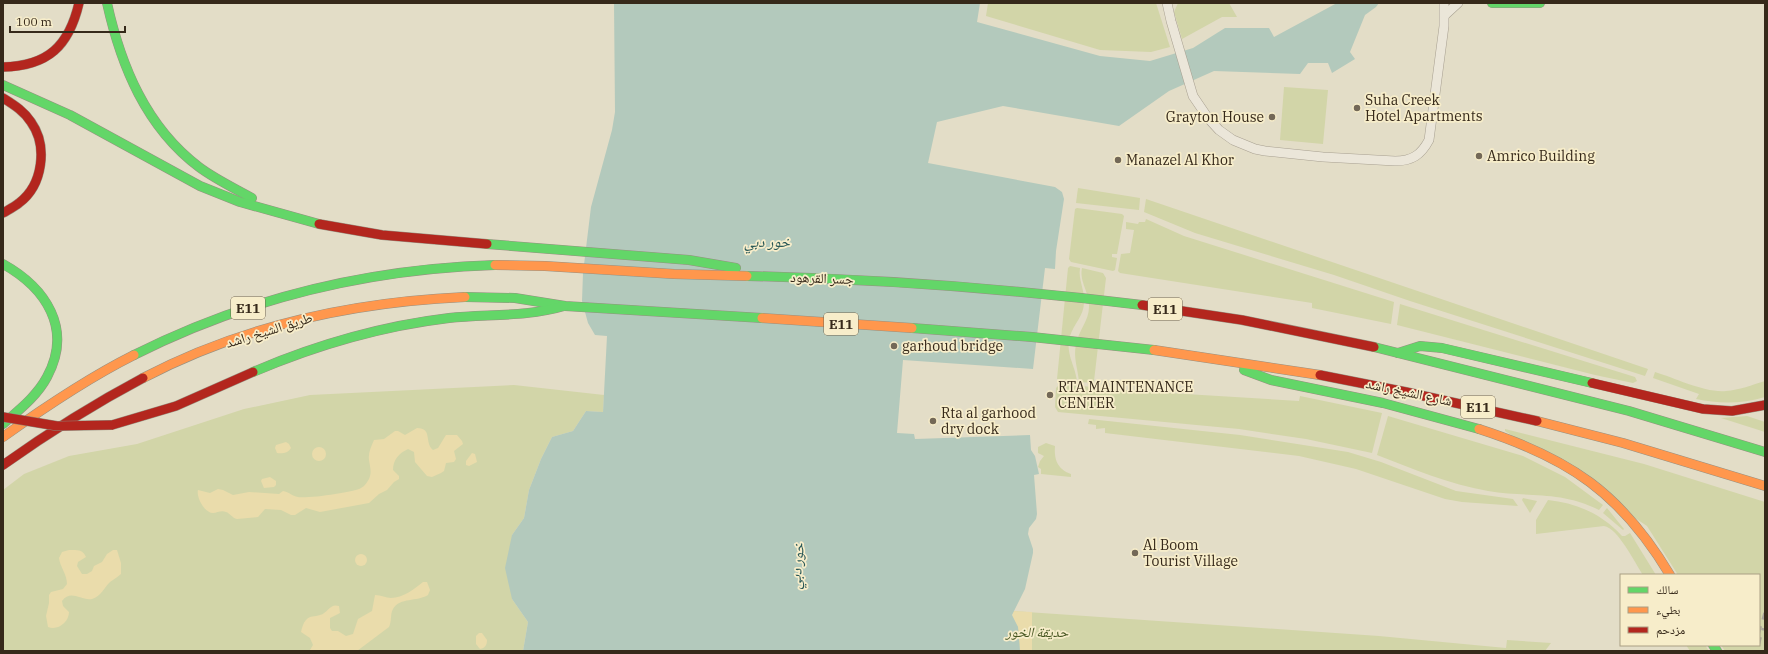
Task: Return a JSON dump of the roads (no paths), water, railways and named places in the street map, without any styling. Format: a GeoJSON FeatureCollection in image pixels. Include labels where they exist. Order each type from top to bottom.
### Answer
{"type":"FeatureCollection","features":[{"type":"Feature","properties":{"kind":"main road"},"geometry":{"type":"LineString","coordinates":[[6,67],[24,66],[38,62],[51,54],[62,44],[71,32],[77,18],[79,3]]}},
{"type":"Feature","properties":{"kind":"main road"},"geometry":{"type":"LineString","coordinates":[[107,3],[122,60],[132,84],[145,108],[161,129],[199,167],[222,182],[281,214]]}},
{"type":"Feature","properties":{"kind":"main road"},"geometry":{"type":"LineString","coordinates":[[114,3],[115,34]]}},
{"type":"Feature","properties":{"kind":"main road"},"geometry":{"type":"LineString","coordinates":[[1492,3],[1540,3]]}},
{"type":"Feature","properties":{"kind":"main road"},"geometry":{"type":"LineString","coordinates":[[5,85],[70,115],[200,186],[240,202],[321,225],[361,232],[523,248],[689,260],[737,268],[761,276]]}},
{"type":"Feature","properties":{"kind":"main road"},"geometry":{"type":"LineString","coordinates":[[3,213],[21,202],[32,189],[40,173],[42,153],[38,134],[34,125],[21,109],[4,98]]}},
{"type":"Feature","properties":{"kind":"main road"},"geometry":{"type":"LineString","coordinates":[[3,264],[25,276],[42,294],[53,317],[56,342],[52,366],[46,378],[31,399],[3,424]]}},
{"type":"Feature","properties":{"kind":"main road","name":"جسر القرهود"},"geometry":{"type":"LineString","coordinates":[[521,265],[663,274],[761,276],[942,285],[1122,303],[1295,329],[1398,353]]}},
{"type":"Feature","properties":{"kind":"main road","name":"طريق الشيخ راشد"},"geometry":{"type":"LineString","coordinates":[[3,437],[80,384],[137,353],[203,324],[265,302],[329,285],[394,273],[459,267],[521,265]]}},
{"type":"Feature","properties":{"kind":"main road","name":"طريق الشيخ راشد"},"geometry":{"type":"LineString","coordinates":[[3,465],[53,429],[116,392],[171,364],[259,331],[319,315],[384,304],[451,298],[518,297],[565,306]]}},
{"type":"Feature","properties":{"kind":"main road"},"geometry":{"type":"LineString","coordinates":[[3,417],[54,426],[83,427],[112,425],[174,407],[273,363],[338,341],[433,321],[489,314],[518,315],[542,313],[565,306]]}},
{"type":"Feature","properties":{"kind":"main road","name":"شارع الشيخ راشد"},"geometry":{"type":"LineString","coordinates":[[565,306],[975,333],[1117,346],[1336,377],[1463,404],[1641,448],[1765,486]]}},
{"type":"Feature","properties":{"kind":"main road"},"geometry":{"type":"LineString","coordinates":[[1398,353],[1420,346],[1442,348],[1703,410],[1732,411],[1765,405]]}},
{"type":"Feature","properties":{"kind":"main road","name":"E11"},"geometry":{"type":"LineString","coordinates":[[1398,353],[1636,412],[1765,452]]}},
{"type":"Feature","properties":{"kind":"main road"},"geometry":{"type":"LineString","coordinates":[[1229,361],[1247,371],[1265,378],[1396,404],[1513,440],[1555,458],[1592,482],[1615,502],[1646,536],[1669,574]]}},
{"type":"Feature","properties":{"kind":"street"},"geometry":{"type":"LineString","coordinates":[[1167,3],[1193,96],[1208,118],[1219,130],[1233,140],[1255,149],[1323,157],[1406,161],[1420,153],[1429,140],[1445,15],[1444,3]]}},
{"type":"Feature","properties":{"kind":"street"},"geometry":{"type":"LineString","coordinates":[[1445,15],[1458,3]]}},
{"type":"Feature","properties":{"kind":"water","name":"خور دبي"},"geometry":{"type":"Polygon","coordinates":[[[614,3],[980,3],[977,22],[1100,56],[1150,61],[1193,48],[1225,28],[1269,28],[1274,37],[1337,3],[1379,3],[1365,15],[1350,52],[1355,59],[1332,73],[1328,63],[1308,63],[1300,74],[1214,71],[1169,91],[1119,126],[1003,106],[937,122],[928,163],[1055,187],[1062,192],[1064,199],[1056,251],[1055,269],[1045,268],[1033,369],[903,360],[897,433],[914,434],[915,439],[1030,435],[1031,450],[1035,456],[1039,474],[1034,475],[1037,514],[1036,519],[1029,528],[1028,534],[1033,553],[1025,589],[1012,615],[1018,627],[1020,651],[523,651],[528,622],[512,599],[505,568],[512,535],[524,518],[529,490],[541,459],[552,437],[573,431],[586,411],[603,412],[607,336],[595,335],[588,323],[582,301],[583,273],[591,207],[612,130],[615,112],[614,3]]]}},
{"type":"Feature","properties":{"kind":"railway"},"geometry":{"type":"LineString","coordinates":[[1760,629],[1765,611]]}},
{"type":"Feature","properties":{"kind":"railway"},"geometry":{"type":"LineString","coordinates":[[1760,640],[1763,628]]}},
{"type":"Feature","properties":{"kind":"place","name":"Suha Creek Hotel Apartments"},"geometry":{"type":"Point","coordinates":[1357,108]}},
{"type":"Feature","properties":{"kind":"place","name":"Grayton House"},"geometry":{"type":"Point","coordinates":[1272,117]}},
{"type":"Feature","properties":{"kind":"place","name":"Amrico Building"},"geometry":{"type":"Point","coordinates":[1479,156]}},
{"type":"Feature","properties":{"kind":"place","name":"Manazel Al Khor"},"geometry":{"type":"Point","coordinates":[1118,160]}},
{"type":"Feature","properties":{"kind":"place","name":"garhoud bridge"},"geometry":{"type":"Point","coordinates":[894,346]}},
{"type":"Feature","properties":{"kind":"place","name":"RTA MAINTENANCE CENTER"},"geometry":{"type":"Point","coordinates":[1050,395]}},
{"type":"Feature","properties":{"kind":"place","name":"Rta al garhood dry dock"},"geometry":{"type":"Point","coordinates":[933,421]}},
{"type":"Feature","properties":{"kind":"place","name":"Al Boom Tourist Village"},"geometry":{"type":"Point","coordinates":[1135,553]}},
{"type":"Feature","properties":{"kind":"park label","name":"حديقة الخور"},"geometry":{"type":"Point","coordinates":[1037,632]}}]}
